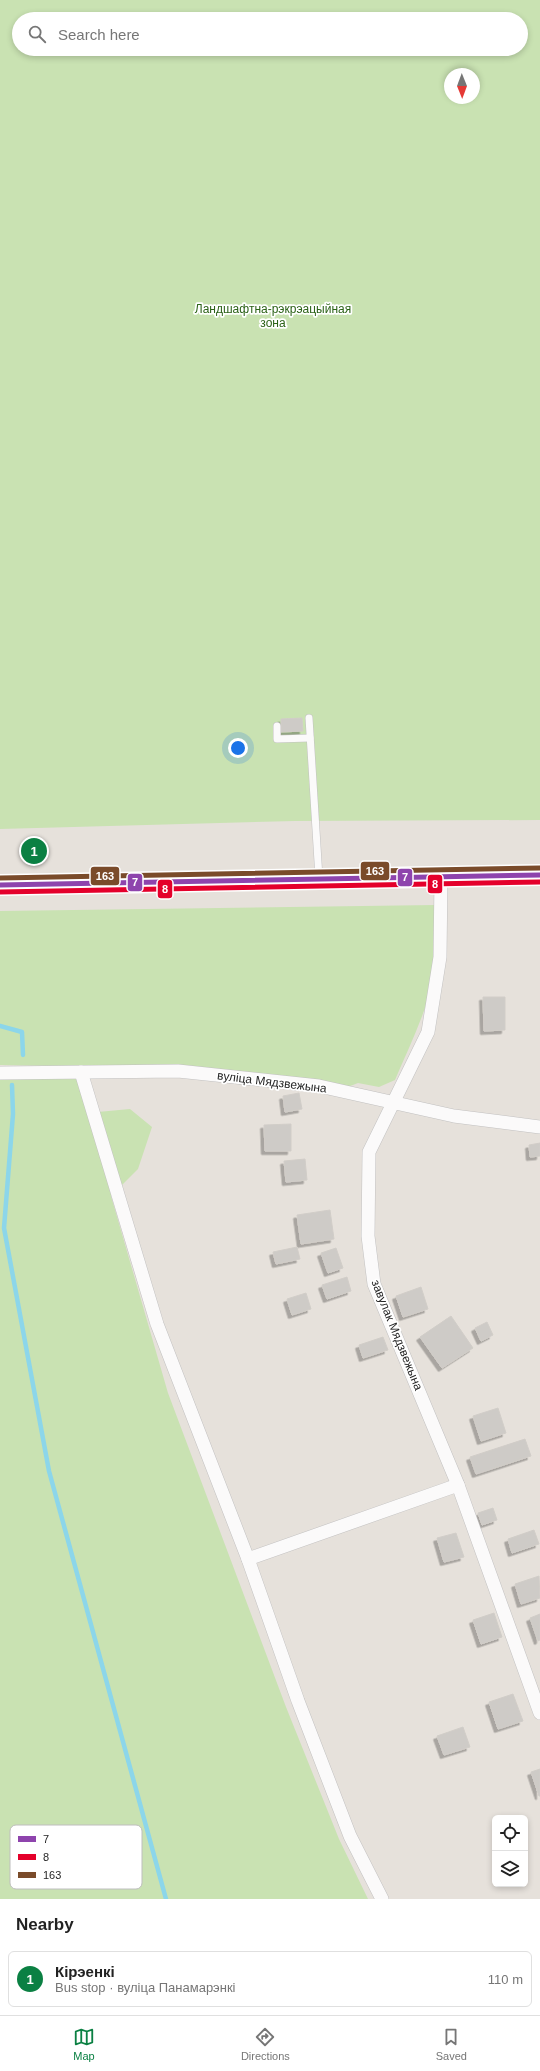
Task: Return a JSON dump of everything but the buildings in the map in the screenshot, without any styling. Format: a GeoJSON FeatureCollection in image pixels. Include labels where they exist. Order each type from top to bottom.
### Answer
{"type":"FeatureCollection","features":[{"type":"Feature","properties":{"kind":"main road"},"geometry":{"type":"LineString","coordinates":[[0,885],[540,875]]}},
{"type":"Feature","properties":{"kind":"street","name":"завулак Мядзвежына"},"geometry":{"type":"LineString","coordinates":[[441,878],[440,957],[428,1032],[369,1152],[368,1236],[374,1284],[458,1485],[540,1713]]}},
{"type":"Feature","properties":{"kind":"street","name":"вуліца Мядзвежына"},"geometry":{"type":"LineString","coordinates":[[0,1073],[178,1071],[319,1086],[393,1104],[454,1116],[540,1127]]}},
{"type":"Feature","properties":{"kind":"street"},"geometry":{"type":"LineString","coordinates":[[81,1072],[157,1324],[248,1560],[298,1701],[350,1836],[382,1899]]}},
{"type":"Feature","properties":{"kind":"street"},"geometry":{"type":"LineString","coordinates":[[248,1560],[458,1485]]}},
{"type":"Feature","properties":{"kind":"lane"},"geometry":{"type":"LineString","coordinates":[[309,718],[319,878]]}},
{"type":"Feature","properties":{"kind":"lane"},"geometry":{"type":"LineString","coordinates":[[277,726],[277,739],[310,738]]}},
{"type":"Feature","properties":{"kind":"green space","name":"Ландшафтна-рэкрэацыйная зона"},"geometry":{"type":"Polygon","coordinates":[[[0,0],[540,0],[540,820],[295,821],[0,829],[0,0]]]}},
{"type":"Feature","properties":{"kind":"green space"},"geometry":{"type":"Polygon","coordinates":[[[435,905],[436,960],[430,991],[414,1036],[395,1080],[379,1087],[358,1083],[345,1088],[177,1068],[0,1065],[0,911],[435,905]]]}},
{"type":"Feature","properties":{"kind":"green space"},"geometry":{"type":"Polygon","coordinates":[[[77,1077],[87,1113],[130,1109],[152,1127],[138,1169],[111,1196],[168,1393],[286,1707],[339,1839],[368,1899],[0,1899],[0,1079],[77,1077]]]}},
{"type":"Feature","properties":{"kind":"waterway"},"geometry":{"type":"LineString","coordinates":[[0,1026],[22,1032],[23,1055]]}},
{"type":"Feature","properties":{"kind":"waterway"},"geometry":{"type":"LineString","coordinates":[[12,1085],[13,1114],[4,1228],[49,1471],[166,1899]]}},
{"type":"Feature","properties":{"kind":"transit line","name":"163"},"geometry":{"type":"LineString","coordinates":[[0,878],[540,868]]}},
{"type":"Feature","properties":{"kind":"transit line","name":"7"},"geometry":{"type":"LineString","coordinates":[[0,885],[540,875]]}},
{"type":"Feature","properties":{"kind":"transit line","name":"8"},"geometry":{"type":"LineString","coordinates":[[0,892],[540,882]]}},
{"type":"Feature","properties":{"kind":"place","name":"Кірэенкі"},"geometry":{"type":"Point","coordinates":[34,851]}}]}
